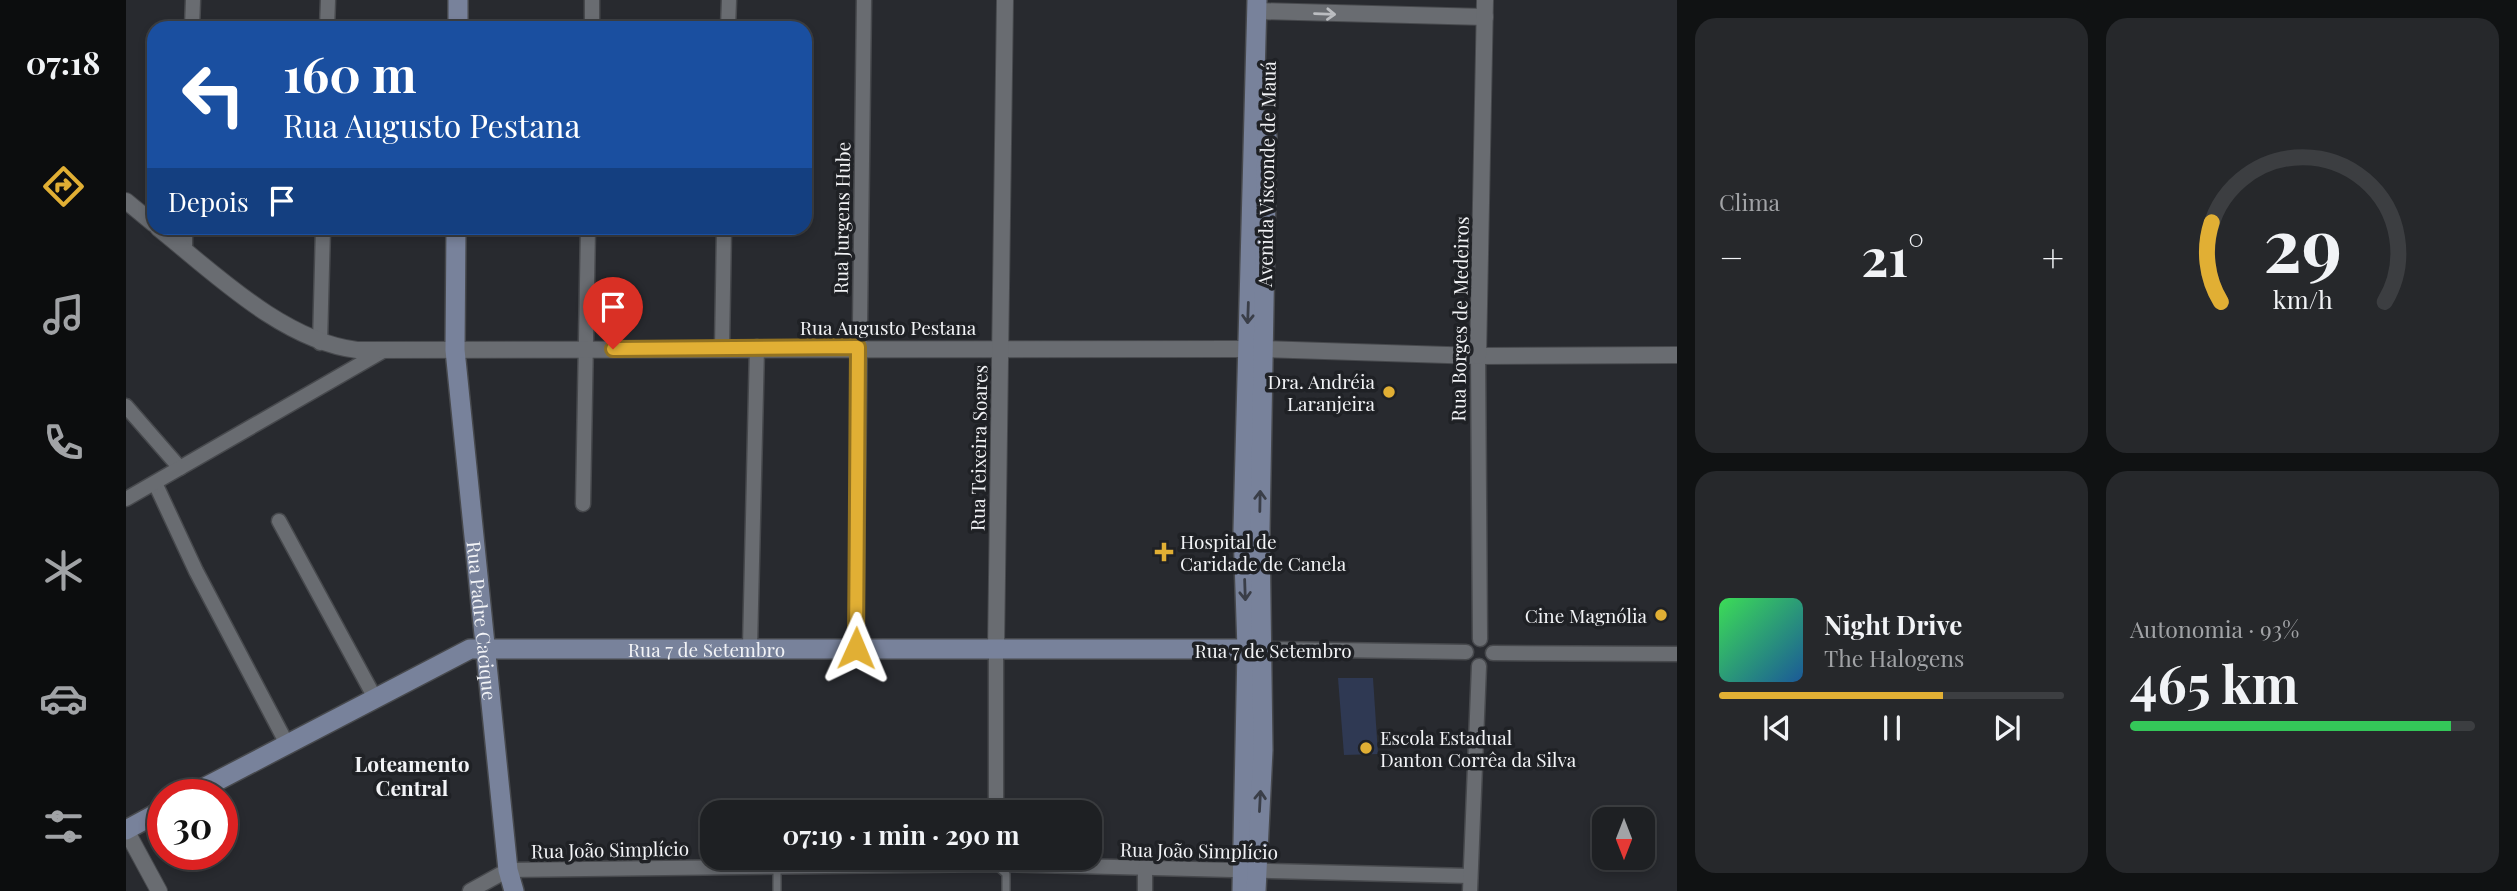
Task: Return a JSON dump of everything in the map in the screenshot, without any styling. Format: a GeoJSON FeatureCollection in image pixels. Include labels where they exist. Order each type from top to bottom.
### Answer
{"type":"FeatureCollection","features":[{"type":"Feature","properties":{"kind":"main road"},"geometry":{"type":"LineString","coordinates":[[458,0],[458,21]]}},
{"type":"Feature","properties":{"kind":"main road","name":"Avenida Visconde de Mauá"},"geometry":{"type":"LineString","coordinates":[[1249,869],[1255,750],[1251,531],[1263,6]]}},
{"type":"Feature","properties":{"kind":"main road","name":"Rua Padre Cacique"},"geometry":{"type":"LineString","coordinates":[[456,235],[455,350],[488,647],[508,870],[514,891]]}},
{"type":"Feature","properties":{"kind":"main road","name":"Rua 7 de Setembro"},"geometry":{"type":"LineString","coordinates":[[220,779],[456,654],[488,647],[1255,649]]}},
{"type":"Feature","properties":{"kind":"main road"},"geometry":{"type":"LineString","coordinates":[[126,830],[147,819]]}},
{"type":"Feature","properties":{"kind":"main road"},"geometry":{"type":"LineString","coordinates":[[1242,891],[1249,869]]}},
{"type":"Feature","properties":{"kind":"main road"},"geometry":{"type":"LineString","coordinates":[[1249,869],[1256,891]]}},
{"type":"Feature","properties":{"kind":"street"},"geometry":{"type":"LineString","coordinates":[[192,21],[193,0]]}},
{"type":"Feature","properties":{"kind":"street"},"geometry":{"type":"LineString","coordinates":[[327,21],[328,0]]}},
{"type":"Feature","properties":{"kind":"street"},"geometry":{"type":"LineString","coordinates":[[592,21],[593,0]]}},
{"type":"Feature","properties":{"kind":"street"},"geometry":{"type":"LineString","coordinates":[[728,21],[729,0]]}},
{"type":"Feature","properties":{"kind":"street","name":"Rua Jurgens Hube"},"geometry":{"type":"LineString","coordinates":[[856,648],[864,0]]}},
{"type":"Feature","properties":{"kind":"street","name":"Rua Teixeira Soares"},"geometry":{"type":"LineString","coordinates":[[996,800],[1005,0]]}},
{"type":"Feature","properties":{"kind":"street","name":"Rua Borges de Medeiros"},"geometry":{"type":"LineString","coordinates":[[1480,639],[1478,356],[1485,0]]}},
{"type":"Feature","properties":{"kind":"street"},"geometry":{"type":"LineString","coordinates":[[1263,6],[1485,17]]}},
{"type":"Feature","properties":{"kind":"street"},"geometry":{"type":"LineString","coordinates":[[129,210],[147,220]]}},
{"type":"Feature","properties":{"kind":"street"},"geometry":{"type":"LineString","coordinates":[[167,235],[282,323],[320,343],[323,235]]}},
{"type":"Feature","properties":{"kind":"street"},"geometry":{"type":"LineString","coordinates":[[185,249],[186,235]]}},
{"type":"Feature","properties":{"kind":"street"},"geometry":{"type":"LineString","coordinates":[[583,505],[588,235]]}},
{"type":"Feature","properties":{"kind":"street"},"geometry":{"type":"LineString","coordinates":[[722,348],[724,235]]}},
{"type":"Feature","properties":{"kind":"street","name":"Rua Augusto Pestana"},"geometry":{"type":"LineString","coordinates":[[320,343],[383,351],[858,347],[1255,349],[1478,356],[1677,355]]}},
{"type":"Feature","properties":{"kind":"street"},"geometry":{"type":"LineString","coordinates":[[750,647],[757,347]]}},
{"type":"Feature","properties":{"kind":"street"},"geometry":{"type":"LineString","coordinates":[[126,499],[383,351]]}},
{"type":"Feature","properties":{"kind":"street"},"geometry":{"type":"LineString","coordinates":[[126,406],[180,468]]}},
{"type":"Feature","properties":{"kind":"street"},"geometry":{"type":"LineString","coordinates":[[155,483],[196,571],[287,744]]}},
{"type":"Feature","properties":{"kind":"street"},"geometry":{"type":"LineString","coordinates":[[279,521],[374,698]]}},
{"type":"Feature","properties":{"kind":"street"},"geometry":{"type":"LineString","coordinates":[[1480,639],[1488,642],[1493,653],[1487,664],[1479,666],[1468,660],[1466,652],[1469,644],[1480,639]]}},
{"type":"Feature","properties":{"kind":"street","name":"Rua 7 de Setembro"},"geometry":{"type":"LineString","coordinates":[[1255,649],[1466,652]]}},
{"type":"Feature","properties":{"kind":"street"},"geometry":{"type":"LineString","coordinates":[[1493,653],[1677,654]]}},
{"type":"Feature","properties":{"kind":"street"},"geometry":{"type":"LineString","coordinates":[[1470,891],[1479,666]]}},
{"type":"Feature","properties":{"kind":"street"},"geometry":{"type":"LineString","coordinates":[[126,830],[159,891]]}},
{"type":"Feature","properties":{"kind":"street","name":"Rua João Simplício"},"geometry":{"type":"LineString","coordinates":[[470,891],[508,870],[700,866]]}},
{"type":"Feature","properties":{"kind":"street","name":"Rua João Simplício"},"geometry":{"type":"LineString","coordinates":[[1102,866],[1470,876]]}},
{"type":"Feature","properties":{"kind":"street"},"geometry":{"type":"LineString","coordinates":[[1145,891],[1146,868]]}},
{"type":"Feature","properties":{"kind":"lane"},"geometry":{"type":"LineString","coordinates":[[777,870],[778,891]]}},
{"type":"Feature","properties":{"kind":"lane"},"geometry":{"type":"LineString","coordinates":[[1003,870],[1006,874],[1006,891]]}},
{"type":"Feature","properties":{"kind":"shaded area"},"geometry":{"type":"Polygon","coordinates":[[[1338,678],[1373,678],[1378,754],[1344,755],[1338,678]]]}},
{"type":"Feature","properties":{"kind":"place","name":"Dra. Andréia Laranjeira"},"geometry":{"type":"Point","coordinates":[1389,392]}},
{"type":"Feature","properties":{"kind":"place","name":"Hospital de Caridade de Canela"},"geometry":{"type":"Point","coordinates":[1164,552]}},
{"type":"Feature","properties":{"kind":"place","name":"Cine Magnólia"},"geometry":{"type":"Point","coordinates":[1661,615]}},
{"type":"Feature","properties":{"kind":"place","name":"Escola Estadual Danton Corrêa da Silva"},"geometry":{"type":"Point","coordinates":[1366,748]}},
{"type":"Feature","properties":{"kind":"district","name":"Loteamento Central"},"geometry":{"type":"Point","coordinates":[412,775]}},
{"type":"Feature","properties":{"kind":"route"},"geometry":{"type":"LineString","coordinates":[[613,349],[858,347],[856,648]]}}]}
